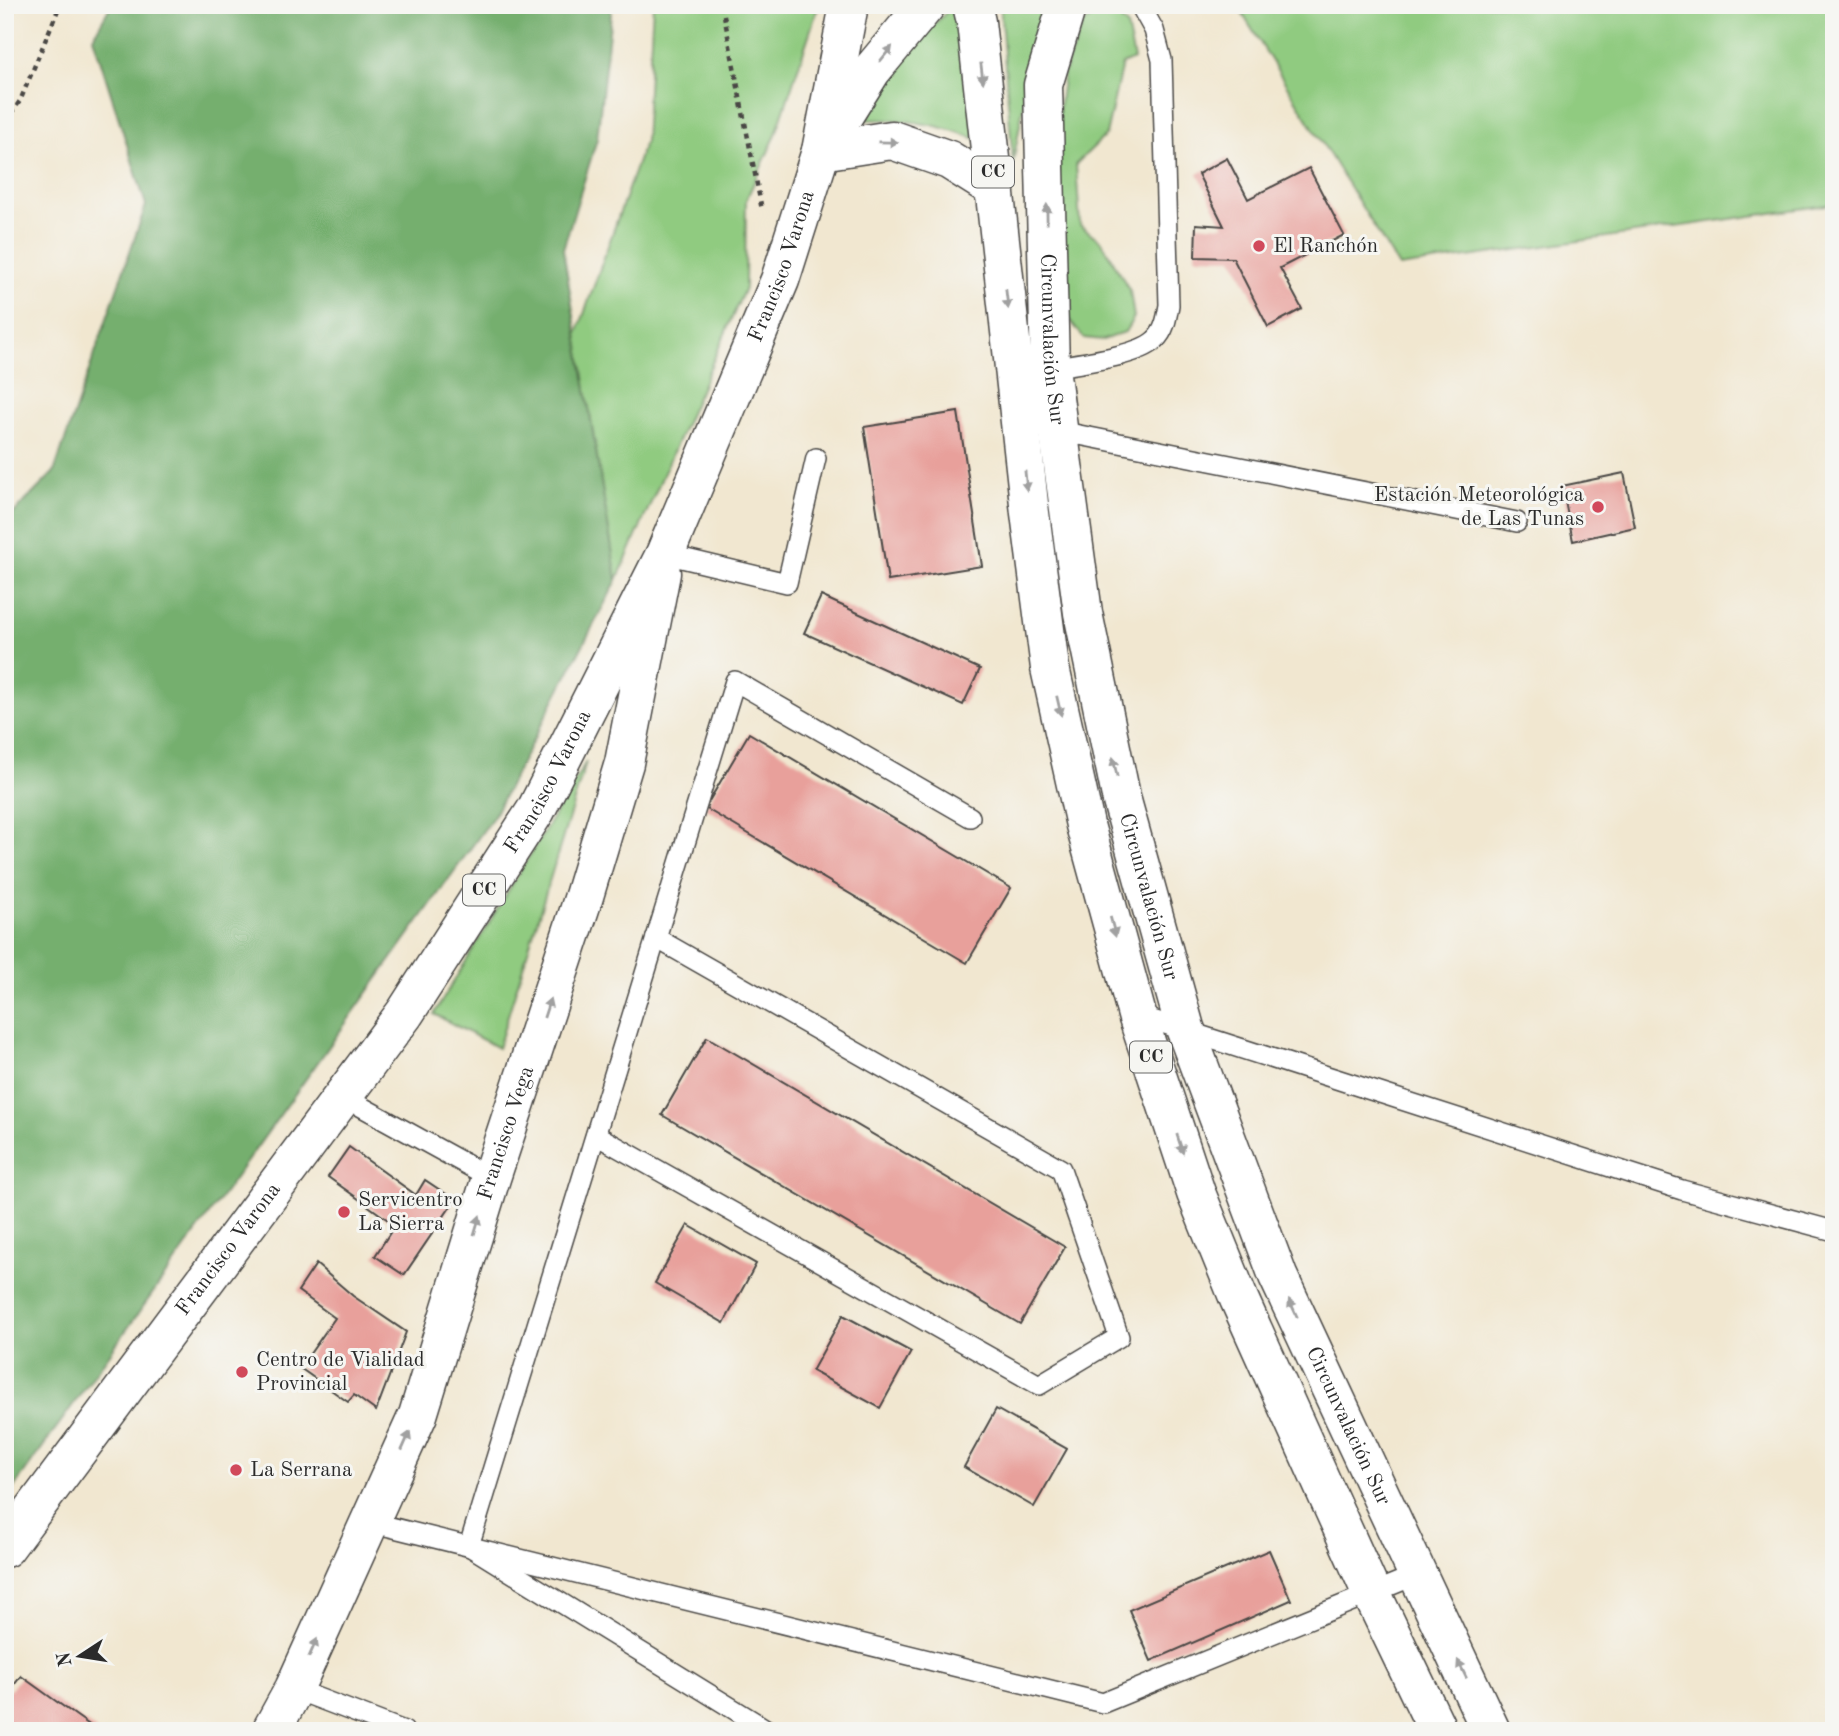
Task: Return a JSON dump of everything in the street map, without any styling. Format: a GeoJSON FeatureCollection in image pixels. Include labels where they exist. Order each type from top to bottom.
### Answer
{"type":"FeatureCollection","features":[{"type":"Feature","properties":{"kind":"main road","name":"CC"},"geometry":{"type":"LineString","coordinates":[[821,151],[849,5]]}},
{"type":"Feature","properties":{"kind":"main road","name":"CC"},"geometry":{"type":"LineString","coordinates":[[821,151],[872,70],[926,5]]}},
{"type":"Feature","properties":{"kind":"main road","name":"Circunvalación Sur"},"geometry":{"type":"LineString","coordinates":[[972,5],[1050,668],[1086,825],[1137,1015],[1196,1193],[1234,1287],[1371,1592],[1438,1731]]}},
{"type":"Feature","properties":{"kind":"main road","name":"Circunvalación Sur"},"geometry":{"type":"LineString","coordinates":[[1067,5],[1043,85],[1050,369],[1083,613],[1122,801],[1185,1028],[1278,1276],[1491,1731]]}},
{"type":"Feature","properties":{"kind":"main road"},"geometry":{"type":"LineString","coordinates":[[821,151],[892,140],[949,160],[995,189]]}},
{"type":"Feature","properties":{"kind":"main road","name":"Francisco Varona"},"geometry":{"type":"LineString","coordinates":[[5,1548],[405,1013],[536,810],[665,554],[780,280],[821,151]]}},
{"type":"Feature","properties":{"kind":"main road","name":"Francisco Vega"},"geometry":{"type":"LineString","coordinates":[[271,1731],[294,1689],[418,1415],[624,763],[665,554]]}},
{"type":"Feature","properties":{"kind":"lane"},"geometry":{"type":"LineString","coordinates":[[1050,369],[1140,349],[1156,340],[1166,324],[1170,305],[1162,60],[1154,30],[1140,5]]}},
{"type":"Feature","properties":{"kind":"lane"},"geometry":{"type":"LineString","coordinates":[[1020,423],[1517,522]]}},
{"type":"Feature","properties":{"kind":"lane"},"geometry":{"type":"LineString","coordinates":[[665,554],[787,583],[816,458]]}},
{"type":"Feature","properties":{"kind":"lane"},"geometry":{"type":"LineString","coordinates":[[469,1546],[735,681],[970,817]]}},
{"type":"Feature","properties":{"kind":"lane"},"geometry":{"type":"LineString","coordinates":[[596,1135],[1039,1385],[1119,1337],[1061,1169],[656,938]]}},
{"type":"Feature","properties":{"kind":"lane"},"geometry":{"type":"LineString","coordinates":[[1137,1015],[1185,1028],[1682,1190],[1834,1231]]}},
{"type":"Feature","properties":{"kind":"lane"},"geometry":{"type":"LineString","coordinates":[[342,1096],[491,1178]]}},
{"type":"Feature","properties":{"kind":"lane"},"geometry":{"type":"LineString","coordinates":[[370,1522],[1103,1703],[1416,1575]]}},
{"type":"Feature","properties":{"kind":"lane"},"geometry":{"type":"LineString","coordinates":[[469,1546],[769,1731]]}},
{"type":"Feature","properties":{"kind":"lane"},"geometry":{"type":"LineString","coordinates":[[294,1689],[404,1731]]}},
{"type":"Feature","properties":{"kind":"path"},"geometry":{"type":"LineString","coordinates":[[5,122],[20,101],[60,5]]}},
{"type":"Feature","properties":{"kind":"path"},"geometry":{"type":"LineString","coordinates":[[722,5],[765,220]]}},
{"type":"Feature","properties":{"kind":"green space"},"geometry":{"type":"Polygon","coordinates":[[[111,5],[612,5],[597,139],[563,249],[617,580],[493,817],[5,1500],[5,522],[54,472],[146,205],[93,37],[111,5]]]}},
{"type":"Feature","properties":{"kind":"green space"},"geometry":{"type":"Polygon","coordinates":[[[653,5],[819,5],[775,137],[746,200],[745,288],[617,580],[577,334],[645,141],[653,5]]]}},
{"type":"Feature","properties":{"kind":"green space"},"geometry":{"type":"Polygon","coordinates":[[[955,5],[976,139],[922,123],[866,120],[904,58],[928,30],[955,5]]]}},
{"type":"Feature","properties":{"kind":"green space"},"geometry":{"type":"Polygon","coordinates":[[[1000,5],[1049,5],[1035,42],[1013,163],[1000,5]]]}},
{"type":"Feature","properties":{"kind":"green space"},"geometry":{"type":"Polygon","coordinates":[[[1237,5],[1834,5],[1834,204],[1399,267],[1237,5]]]}},
{"type":"Feature","properties":{"kind":"green space"},"geometry":{"type":"Polygon","coordinates":[[[1096,15],[1119,17],[1127,26],[1134,59],[1122,64],[1106,135],[1076,164],[1080,225],[1102,242],[1130,291],[1134,317],[1125,332],[1103,340],[1084,338],[1061,309],[1053,152],[1064,72],[1083,24],[1096,15]]]}},
{"type":"Feature","properties":{"kind":"green space"},"geometry":{"type":"Polygon","coordinates":[[[586,762],[498,1048],[434,1014],[586,762]]]}},
{"type":"Feature","properties":{"kind":"building","name":"El Ranchón"},"geometry":{"type":"Polygon","coordinates":[[[1227,158],[1248,199],[1309,168],[1344,235],[1280,268],[1302,309],[1268,327],[1233,258],[1195,257],[1196,224],[1224,226],[1198,174],[1227,158]]]}},
{"type":"Feature","properties":{"kind":"building"},"geometry":{"type":"Polygon","coordinates":[[[958,412],[982,566],[888,581],[864,427],[958,412]]]}},
{"type":"Feature","properties":{"kind":"building","name":"Estación Meteorológica de Las Tunas"},"geometry":{"type":"Polygon","coordinates":[[[1624,473],[1635,527],[1573,541],[1562,486],[1624,473]]]}},
{"type":"Feature","properties":{"kind":"building"},"geometry":{"type":"Polygon","coordinates":[[[821,596],[980,669],[963,705],[804,633],[821,596]]]}},
{"type":"Feature","properties":{"kind":"building"},"geometry":{"type":"Polygon","coordinates":[[[749,733],[1011,888],[967,963],[705,808],[749,733]]]}},
{"type":"Feature","properties":{"kind":"building"},"geometry":{"type":"Polygon","coordinates":[[[707,1037],[1065,1247],[1020,1324],[662,1115],[707,1037]]]}},
{"type":"Feature","properties":{"kind":"building"},"geometry":{"type":"Polygon","coordinates":[[[349,1147],[416,1195],[425,1180],[455,1200],[404,1275],[375,1256],[395,1225],[328,1177],[349,1147]]]}},
{"type":"Feature","properties":{"kind":"building"},"geometry":{"type":"Polygon","coordinates":[[[688,1225],[756,1264],[724,1323],[655,1283],[688,1225]]]}},
{"type":"Feature","properties":{"kind":"building"},"geometry":{"type":"Polygon","coordinates":[[[316,1264],[353,1296],[406,1332],[376,1411],[354,1395],[348,1402],[300,1368],[335,1318],[298,1291],[316,1264]]]}},
{"type":"Feature","properties":{"kind":"building"},"geometry":{"type":"Polygon","coordinates":[[[843,1315],[911,1352],[880,1408],[812,1371],[843,1315]]]}},
{"type":"Feature","properties":{"kind":"building"},"geometry":{"type":"Polygon","coordinates":[[[996,1409],[1067,1449],[1034,1507],[964,1467],[996,1409]]]}},
{"type":"Feature","properties":{"kind":"building"},"geometry":{"type":"Polygon","coordinates":[[[1269,1550],[1291,1600],[1151,1661],[1129,1610],[1269,1550]]]}},
{"type":"Feature","properties":{"kind":"building"},"geometry":{"type":"Polygon","coordinates":[[[21,1676],[98,1731],[5,1731],[5,1697],[21,1676]]]}},
{"type":"Feature","properties":{"kind":"place","name":"El Ranchón"},"geometry":{"type":"Point","coordinates":[1259,246]}},
{"type":"Feature","properties":{"kind":"place","name":"Estación Meteorológica de Las Tunas"},"geometry":{"type":"Point","coordinates":[1598,507]}},
{"type":"Feature","properties":{"kind":"place","name":"Servicentro La Sierra"},"geometry":{"type":"Point","coordinates":[344,1212]}},
{"type":"Feature","properties":{"kind":"place","name":"Centro de Vialidad Provincial"},"geometry":{"type":"Point","coordinates":[242,1372]}},
{"type":"Feature","properties":{"kind":"place","name":"La Serrana"},"geometry":{"type":"Point","coordinates":[236,1470]}}]}
